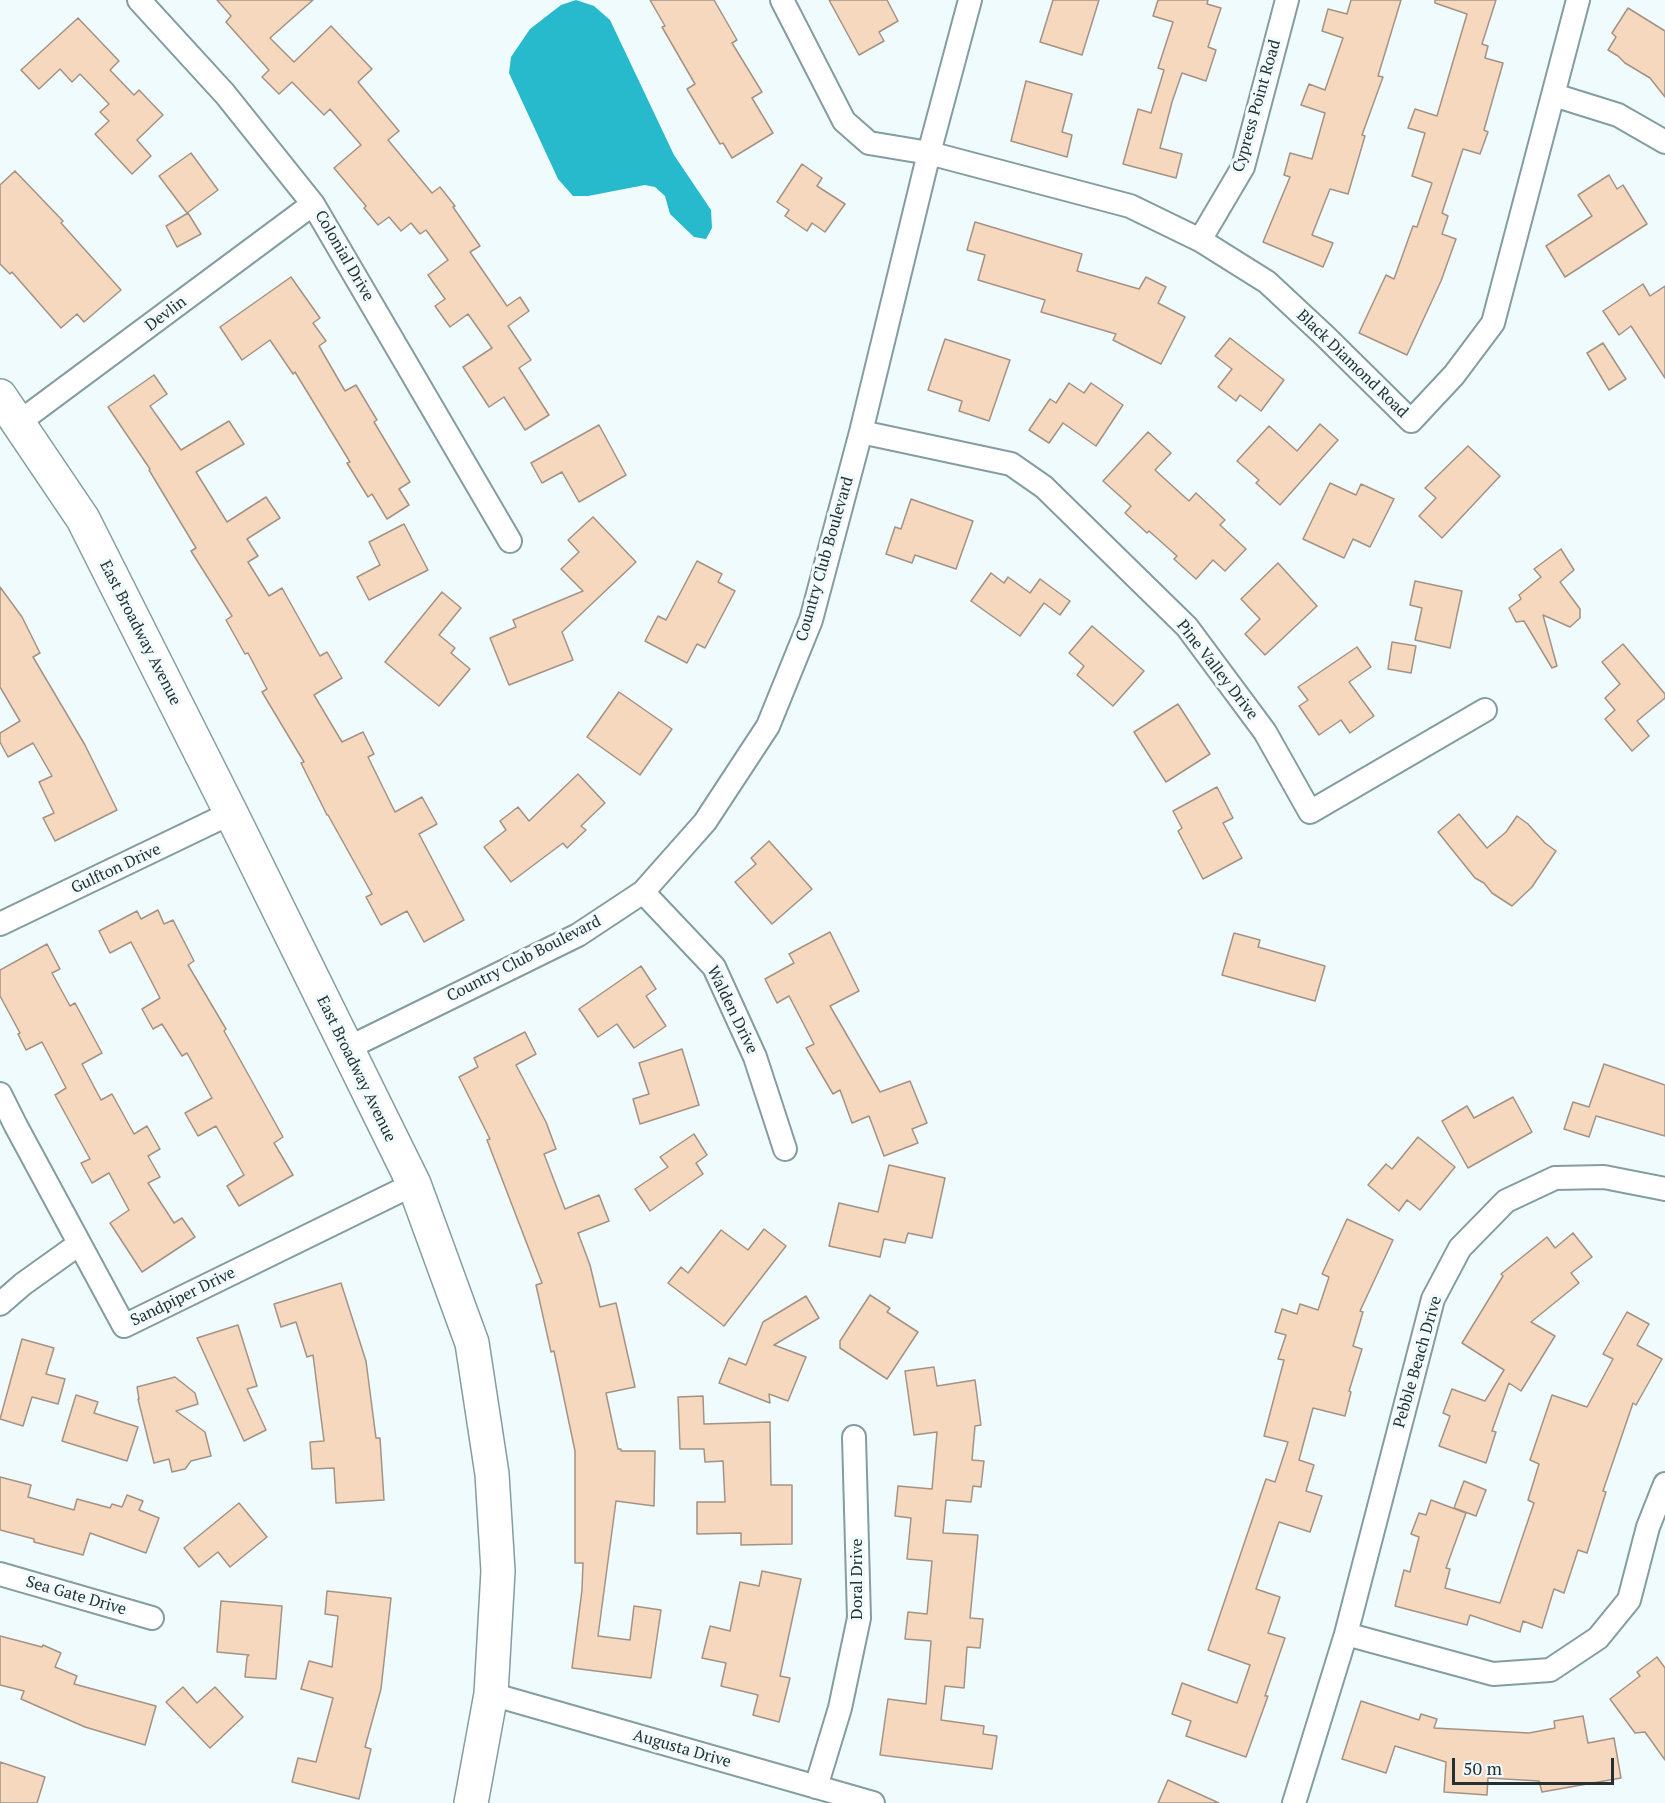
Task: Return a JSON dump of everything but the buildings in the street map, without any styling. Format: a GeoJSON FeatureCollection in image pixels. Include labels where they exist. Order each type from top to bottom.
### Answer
{"type":"FeatureCollection","features":[{"type":"Feature","properties":{"kind":"street","name":"Colonial Drive"},"geometry":{"type":"LineString","coordinates":[[139,0],[225,94],[313,204],[510,541]]}},
{"type":"Feature","properties":{"kind":"street","name":"Black Diamond Road"},"geometry":{"type":"LineString","coordinates":[[782,0],[844,121],[869,143],[929,153],[1130,206],[1200,240],[1267,282],[1411,422],[1454,375],[1492,323],[1578,0]]}},
{"type":"Feature","properties":{"kind":"street","name":"Country Club Boulevard"},"geometry":{"type":"LineString","coordinates":[[346,1049],[578,935],[643,892],[705,822],[768,726],[811,620],[970,0]]}},
{"type":"Feature","properties":{"kind":"street","name":"Cypress Point Road"},"geometry":{"type":"LineString","coordinates":[[1200,240],[1243,167],[1287,0]]}},
{"type":"Feature","properties":{"kind":"street"},"geometry":{"type":"LineString","coordinates":[[1554,95],[1617,115],[1665,142]]}},
{"type":"Feature","properties":{"kind":"street","name":"Devlin"},"geometry":{"type":"LineString","coordinates":[[18,423],[313,204]]}},
{"type":"Feature","properties":{"kind":"street","name":"East Broadway Avenue"},"geometry":{"type":"LineString","coordinates":[[0,396],[83,519],[231,813],[414,1184],[472,1343],[492,1474],[498,1571],[491,1694],[471,1803]]}},
{"type":"Feature","properties":{"kind":"street","name":"Pine Valley Drive"},"geometry":{"type":"LineString","coordinates":[[861,432],[1011,464],[1044,487],[1187,627],[1265,732],[1310,812],[1485,710]]}},
{"type":"Feature","properties":{"kind":"street","name":"Gulfton Drive"},"geometry":{"type":"LineString","coordinates":[[0,924],[231,813]]}},
{"type":"Feature","properties":{"kind":"street","name":"Walden Drive"},"geometry":{"type":"LineString","coordinates":[[643,892],[714,967],[755,1057],[785,1149]]}},
{"type":"Feature","properties":{"kind":"street","name":"Sandpiper Drive"},"geometry":{"type":"LineString","coordinates":[[0,1094],[124,1326],[414,1184]]}},
{"type":"Feature","properties":{"kind":"street","name":"Pebble Beach Drive"},"geometry":{"type":"LineString","coordinates":[[1294,1803],[1346,1634],[1433,1299],[1460,1248],[1506,1200],[1555,1178],[1604,1177],[1665,1189]]}},
{"type":"Feature","properties":{"kind":"street"},"geometry":{"type":"LineString","coordinates":[[0,1304],[22,1284],[79,1244]]}},
{"type":"Feature","properties":{"kind":"street","name":"Doral Drive"},"geometry":{"type":"LineString","coordinates":[[816,1787],[840,1708],[859,1618],[854,1437]]}},
{"type":"Feature","properties":{"kind":"street"},"geometry":{"type":"LineString","coordinates":[[1346,1634],[1494,1674],[1550,1670],[1598,1638],[1629,1600],[1648,1527],[1665,1484]]}},
{"type":"Feature","properties":{"kind":"street","name":"Sea Gate Drive"},"geometry":{"type":"LineString","coordinates":[[0,1574],[152,1618]]}},
{"type":"Feature","properties":{"kind":"street","name":"Augusta Drive"},"geometry":{"type":"LineString","coordinates":[[491,1694],[873,1803]]}},
{"type":"Feature","properties":{"kind":"water"},"geometry":{"type":"Polygon","coordinates":[[[576,0],[594,6],[610,20],[674,155],[711,210],[712,228],[706,239],[694,237],[670,214],[665,196],[655,187],[645,185],[588,196],[573,196],[558,179],[509,73],[511,57],[530,29],[561,5],[576,0]]]}}]}
